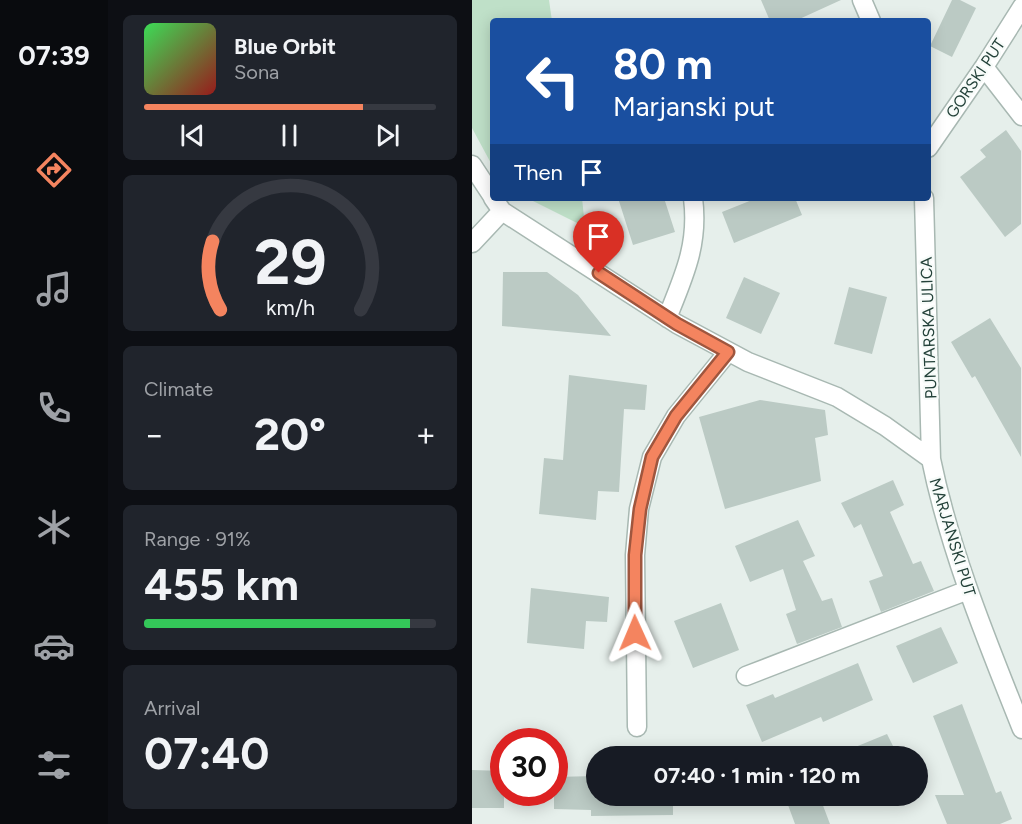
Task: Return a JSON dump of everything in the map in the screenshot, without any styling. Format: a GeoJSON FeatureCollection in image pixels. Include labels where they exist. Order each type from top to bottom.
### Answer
{"type":"FeatureCollection","features":[{"type":"Feature","properties":{"kind":"street"},"geometry":{"type":"LineString","coordinates":[[862,0],[870,18]]}},
{"type":"Feature","properties":{"kind":"street","name":"GORSKI PUT"},"geometry":{"type":"LineString","coordinates":[[931,144],[984,67],[1021,7]]}},
{"type":"Feature","properties":{"kind":"street"},"geometry":{"type":"LineString","coordinates":[[984,67],[1021,116]]}},
{"type":"Feature","properties":{"kind":"street","name":"MARJANSKI PUT"},"geometry":{"type":"LineString","coordinates":[[472,165],[490,193]]}},
{"type":"Feature","properties":{"kind":"street"},"geometry":{"type":"LineString","coordinates":[[667,318],[691,257],[694,239],[693,201]]}},
{"type":"Feature","properties":{"kind":"street","name":"PUNTARSKA ULICA"},"geometry":{"type":"LineString","coordinates":[[924,201],[931,459]]}},
{"type":"Feature","properties":{"kind":"street"},"geometry":{"type":"LineString","coordinates":[[472,243],[496,202]]}},
{"type":"Feature","properties":{"kind":"street","name":"MARJANSKI PUT"},"geometry":{"type":"LineString","coordinates":[[496,202],[667,318],[748,362],[837,397],[885,426],[931,459],[937,490],[968,591],[1021,729]]}},
{"type":"Feature","properties":{"kind":"street"},"geometry":{"type":"LineString","coordinates":[[637,727],[635,555],[640,509],[652,457],[676,416],[728,352]]}},
{"type":"Feature","properties":{"kind":"street"},"geometry":{"type":"LineString","coordinates":[[746,676],[968,591]]}},
{"type":"Feature","properties":{"kind":"green space"},"geometry":{"type":"Polygon","coordinates":[[[472,0],[549,0],[552,18],[490,18],[490,161],[472,128],[472,0]]]}},
{"type":"Feature","properties":{"kind":"green space"},"geometry":{"type":"Polygon","coordinates":[[[533,201],[582,201],[585,227],[533,201]]]}},
{"type":"Feature","properties":{"kind":"building"},"geometry":{"type":"Polygon","coordinates":[[[761,0],[841,0],[802,18],[769,18],[761,0]]]}},
{"type":"Feature","properties":{"kind":"building"},"geometry":{"type":"Polygon","coordinates":[[[952,0],[960,0],[976,8],[952,57],[931,46],[952,0]]]}},
{"type":"Feature","properties":{"kind":"building"},"geometry":{"type":"Polygon","coordinates":[[[1006,130],[1021,151],[1021,224],[1005,237],[960,177],[986,157],[980,150],[1006,130]]]}},
{"type":"Feature","properties":{"kind":"building"},"geometry":{"type":"Polygon","coordinates":[[[619,201],[665,201],[675,232],[633,245],[619,201]]]}},
{"type":"Feature","properties":{"kind":"building"},"geometry":{"type":"Polygon","coordinates":[[[750,201],[796,201],[802,215],[734,243],[722,212],[750,201]]]}},
{"type":"Feature","properties":{"kind":"building"},"geometry":{"type":"Polygon","coordinates":[[[503,272],[547,272],[578,295],[611,336],[502,326],[503,272]]]}},
{"type":"Feature","properties":{"kind":"building"},"geometry":{"type":"Polygon","coordinates":[[[744,277],[780,293],[761,334],[726,318],[744,277]]]}},
{"type":"Feature","properties":{"kind":"building"},"geometry":{"type":"Polygon","coordinates":[[[849,287],[887,297],[872,354],[834,344],[849,287]]]}},
{"type":"Feature","properties":{"kind":"building"},"geometry":{"type":"Polygon","coordinates":[[[990,318],[1021,368],[1021,457],[975,376],[972,378],[951,342],[990,318]]]}},
{"type":"Feature","properties":{"kind":"building"},"geometry":{"type":"Polygon","coordinates":[[[569,375],[647,385],[645,410],[624,409],[619,492],[598,491],[596,520],[539,514],[544,458],[563,460],[569,375]]]}},
{"type":"Feature","properties":{"kind":"building"},"geometry":{"type":"Polygon","coordinates":[[[760,400],[825,410],[828,435],[815,438],[821,481],[725,509],[699,417],[760,400]]]}},
{"type":"Feature","properties":{"kind":"building"},"geometry":{"type":"Polygon","coordinates":[[[893,480],[904,505],[890,512],[913,564],[921,561],[934,591],[881,612],[869,581],[883,576],[861,524],[854,528],[841,503],[893,480]]]}},
{"type":"Feature","properties":{"kind":"building"},"geometry":{"type":"Polygon","coordinates":[[[798,520],[815,556],[803,561],[822,601],[832,598],[842,627],[797,644],[786,614],[796,610],[783,569],[750,582],[735,546],[798,520]]]}},
{"type":"Feature","properties":{"kind":"building"},"geometry":{"type":"Polygon","coordinates":[[[531,588],[609,597],[607,622],[586,621],[584,649],[527,643],[531,588]]]}},
{"type":"Feature","properties":{"kind":"building"},"geometry":{"type":"Polygon","coordinates":[[[721,603],[739,650],[693,668],[674,621],[721,603]]]}},
{"type":"Feature","properties":{"kind":"building"},"geometry":{"type":"Polygon","coordinates":[[[941,627],[958,663],[913,683],[896,646],[941,627]]]}},
{"type":"Feature","properties":{"kind":"building"},"geometry":{"type":"Polygon","coordinates":[[[858,663],[873,700],[823,722],[821,717],[762,742],[746,705],[773,694],[775,698],[858,663]]]}},
{"type":"Feature","properties":{"kind":"building"},"geometry":{"type":"Polygon","coordinates":[[[962,704],[996,793],[1001,791],[1012,819],[1000,824],[947,824],[935,795],[964,795],[933,716],[962,704]]]}},
{"type":"Feature","properties":{"kind":"building"},"geometry":{"type":"Polygon","coordinates":[[[887,734],[893,746],[858,746],[887,734]]]}},
{"type":"Feature","properties":{"kind":"building"},"geometry":{"type":"Polygon","coordinates":[[[472,770],[490,771],[490,806],[504,806],[504,808],[472,808],[472,770]]]}},
{"type":"Feature","properties":{"kind":"building"},"geometry":{"type":"Polygon","coordinates":[[[586,776],[586,806],[673,806],[673,815],[591,816],[591,810],[554,809],[554,806],[568,806],[568,777],[586,776]]]}},
{"type":"Feature","properties":{"kind":"building"},"geometry":{"type":"Polygon","coordinates":[[[788,806],[823,806],[830,824],[795,824],[788,806]]]}},
{"type":"Feature","properties":{"kind":"route"},"geometry":{"type":"LineString","coordinates":[[599,273],[677,324],[728,352],[676,416],[652,457],[640,509],[635,555],[635,633]]}}]}
